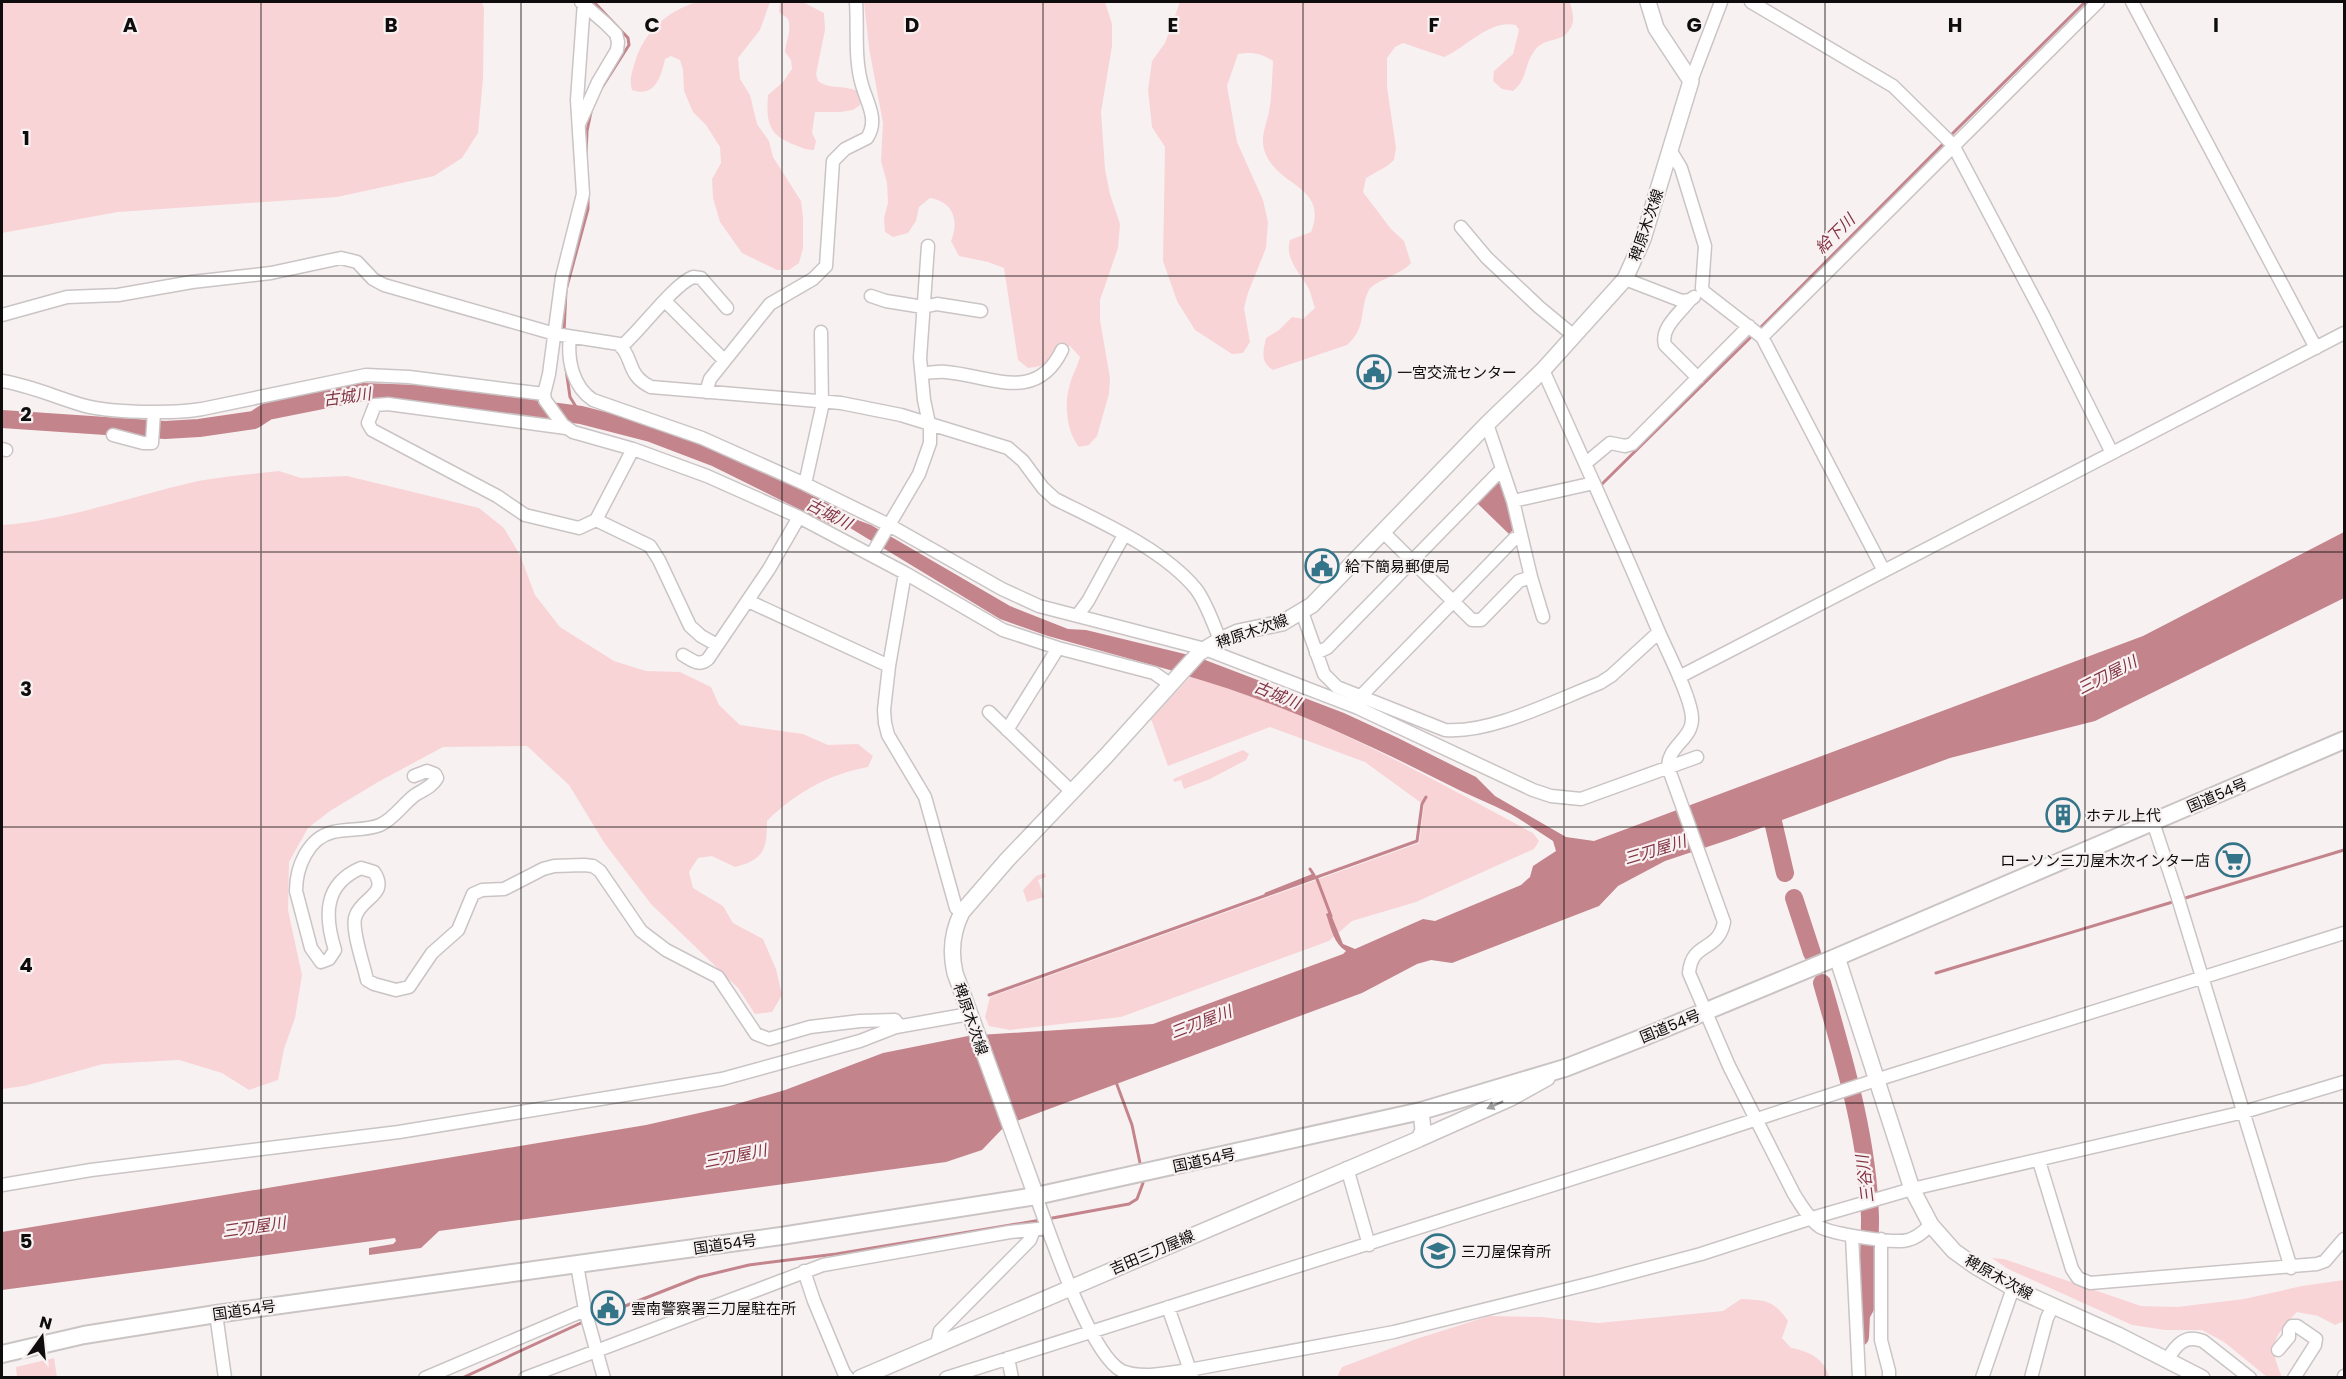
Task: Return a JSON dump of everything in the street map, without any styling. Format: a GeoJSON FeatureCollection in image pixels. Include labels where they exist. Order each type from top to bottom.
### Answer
{"type":"FeatureCollection","features":[{"type":"Feature","properties":{"kind":"highway","name":"国道54号"},"geometry":{"type":"LineString","coordinates":[[2,1354],[84,1335],[216,1314],[781,1236],[1035,1196],[1421,1111],[1565,1068],[1706,1012],[2344,740]]}},
{"type":"Feature","properties":{"kind":"main road"},"geometry":{"type":"LineString","coordinates":[[1648,2],[1656,28],[1691,81]]}},
{"type":"Feature","properties":{"kind":"main road","name":"稗原木次線"},"geometry":{"type":"LineString","coordinates":[[1035,1196],[970,1017],[952,960],[954,934],[962,912],[1007,860],[1202,651],[1238,632],[1282,623],[1312,605],[1487,424],[1544,370],[1625,279],[1643,238],[1691,81]]}},
{"type":"Feature","properties":{"kind":"main road","name":"稗原木次線"},"geometry":{"type":"LineString","coordinates":[[1837,957],[1912,1189],[1931,1226],[1954,1251],[1974,1266],[2013,1288],[2202,1377]]}},
{"type":"Feature","properties":{"kind":"main road","name":"吉田三刀屋線"},"geometry":{"type":"LineString","coordinates":[[867,1376],[936,1344],[1419,1139],[1511,1098],[1565,1068]]}},
{"type":"Feature","properties":{"kind":"main road"},"geometry":{"type":"LineString","coordinates":[[1419,1139],[1423,1130],[1421,1111]]}},
{"type":"Feature","properties":{"kind":"street"},"geometry":{"type":"LineString","coordinates":[[583,2],[578,126],[583,194],[562,277],[563,336],[574,375],[582,392],[592,400],[702,438],[805,484],[1002,589],[1039,606],[1202,651],[1359,708],[1434,743],[1450,753],[1551,796],[1581,799],[1697,757]]}},
{"type":"Feature","properties":{"kind":"street"},"geometry":{"type":"LineString","coordinates":[[578,126],[618,42],[616,34],[583,2]]}},
{"type":"Feature","properties":{"kind":"street"},"geometry":{"type":"LineString","coordinates":[[706,392],[710,379],[770,304],[813,279],[826,266],[833,160],[844,149],[867,138],[873,123],[861,84],[856,52],[856,2]]}},
{"type":"Feature","properties":{"kind":"street"},"geometry":{"type":"LineString","coordinates":[[1691,81],[1721,2]]}},
{"type":"Feature","properties":{"kind":"street"},"geometry":{"type":"LineString","coordinates":[[1751,2],[1893,86],[1949,141],[2043,315],[2112,453]]}},
{"type":"Feature","properties":{"kind":"street"},"geometry":{"type":"LineString","coordinates":[[1586,463],[1610,443],[1625,446],[1632,444],[1698,378],[1756,331],[1949,141],[2098,2]]}},
{"type":"Feature","properties":{"kind":"street"},"geometry":{"type":"LineString","coordinates":[[2132,2],[2316,348]]}},
{"type":"Feature","properties":{"kind":"street"},"geometry":{"type":"LineString","coordinates":[[1670,150],[1681,168],[1705,246],[1703,290],[1690,300],[1665,331],[1663,339],[1665,345],[1698,378]]}},
{"type":"Feature","properties":{"kind":"street"},"geometry":{"type":"LineString","coordinates":[[1461,227],[1487,258],[1574,336]]}},
{"type":"Feature","properties":{"kind":"street"},"geometry":{"type":"LineString","coordinates":[[873,553],[923,464],[930,443],[920,340],[928,246]]}},
{"type":"Feature","properties":{"kind":"street"},"geometry":{"type":"LineString","coordinates":[[2,315],[66,297],[118,295],[192,282],[271,273],[341,258],[357,262],[377,282],[384,285],[563,336],[611,342],[621,347],[632,371],[643,383],[660,389],[822,401],[901,415],[1008,448],[1023,461],[1043,489],[1055,499],[1154,553],[1190,583],[1206,607],[1220,640]]}},
{"type":"Feature","properties":{"kind":"street"},"geometry":{"type":"LineString","coordinates":[[621,347],[686,280],[701,278],[727,308]]}},
{"type":"Feature","properties":{"kind":"street"},"geometry":{"type":"LineString","coordinates":[[1625,279],[1682,300],[1690,300]]}},
{"type":"Feature","properties":{"kind":"street"},"geometry":{"type":"LineString","coordinates":[[1703,290],[1756,331],[1884,571]]}},
{"type":"Feature","properties":{"kind":"street"},"geometry":{"type":"LineString","coordinates":[[871,296],[923,307],[937,304],[981,311]]}},
{"type":"Feature","properties":{"kind":"street"},"geometry":{"type":"LineString","coordinates":[[665,301],[724,360]]}},
{"type":"Feature","properties":{"kind":"street"},"geometry":{"type":"LineString","coordinates":[[805,484],[821,417],[821,332]]}},
{"type":"Feature","properties":{"kind":"street"},"geometry":{"type":"LineString","coordinates":[[1679,677],[2344,333]]}},
{"type":"Feature","properties":{"kind":"street"},"geometry":{"type":"LineString","coordinates":[[563,336],[545,397],[564,427]]}},
{"type":"Feature","properties":{"kind":"street"},"geometry":{"type":"LineString","coordinates":[[922,373],[946,372],[1000,383],[1032,380],[1049,371],[1062,350]]}},
{"type":"Feature","properties":{"kind":"street"},"geometry":{"type":"LineString","coordinates":[[1544,370],[1679,677],[1692,714],[1688,734],[1674,748],[1669,768],[1724,919],[1720,937],[1695,954],[1690,968],[1690,979],[1729,1066],[1794,1194],[1819,1226],[1852,1236],[1907,1241],[1931,1226]]}},
{"type":"Feature","properties":{"kind":"street"},"geometry":{"type":"LineString","coordinates":[[2,381],[25,386],[84,406],[154,414],[202,409],[366,375],[409,377],[545,397]]}},
{"type":"Feature","properties":{"kind":"street"},"geometry":{"type":"LineString","coordinates":[[633,449],[596,519],[579,528],[533,519],[514,509],[497,496],[372,430],[368,423],[375,405],[388,404],[564,427],[633,449],[707,476],[873,553],[1003,630],[1173,680]]}},
{"type":"Feature","properties":{"kind":"street"},"geometry":{"type":"LineString","coordinates":[[113,435],[147,444],[152,442],[154,414]]}},
{"type":"Feature","properties":{"kind":"street"},"geometry":{"type":"LineString","coordinates":[[1487,424],[1513,501],[1543,618]]}},
{"type":"Feature","properties":{"kind":"street"},"geometry":{"type":"LineString","coordinates":[[1316,653],[1327,648],[1498,473],[1503,471]]}},
{"type":"Feature","properties":{"kind":"street"},"geometry":{"type":"LineString","coordinates":[[1513,501],[1594,483]]}},
{"type":"Feature","properties":{"kind":"street"},"geometry":{"type":"LineString","coordinates":[[683,655],[701,663],[708,659],[770,568],[799,517]]}},
{"type":"Feature","properties":{"kind":"street"},"geometry":{"type":"LineString","coordinates":[[596,519],[650,546],[690,626],[701,636],[717,645]]}},
{"type":"Feature","properties":{"kind":"street"},"geometry":{"type":"LineString","coordinates":[[1383,532],[1472,620],[1478,621],[1519,581],[1531,577]]}},
{"type":"Feature","properties":{"kind":"street"},"geometry":{"type":"LineString","coordinates":[[1077,616],[1088,601],[1124,535]]}},
{"type":"Feature","properties":{"kind":"street"},"geometry":{"type":"LineString","coordinates":[[1360,697],[1514,539],[1521,537]]}},
{"type":"Feature","properties":{"kind":"street"},"geometry":{"type":"LineString","coordinates":[[905,573],[884,710],[885,723],[888,735],[925,797],[956,908],[962,912]]}},
{"type":"Feature","properties":{"kind":"street"},"geometry":{"type":"LineString","coordinates":[[748,601],[890,666]]}},
{"type":"Feature","properties":{"kind":"street"},"geometry":{"type":"LineString","coordinates":[[1302,612],[1324,674],[1337,687],[1445,730],[1476,729],[1600,683],[1659,633]]}},
{"type":"Feature","properties":{"kind":"street"},"geometry":{"type":"LineString","coordinates":[[1007,730],[1058,648]]}},
{"type":"Feature","properties":{"kind":"street"},"geometry":{"type":"LineString","coordinates":[[988,712],[1072,792]]}},
{"type":"Feature","properties":{"kind":"street"},"geometry":{"type":"LineString","coordinates":[[414,776],[426,771],[435,774],[437,778],[432,785],[414,796],[382,824],[331,832],[322,837],[304,855],[296,891],[310,948],[321,962],[328,959],[335,950],[330,925],[330,900],[333,890],[343,878],[361,868],[374,872],[379,883],[378,889],[362,904],[354,920],[354,931],[367,980],[374,984],[401,990],[409,987],[432,953],[458,930],[473,894],[482,890],[504,889],[543,869],[554,866],[584,865],[600,871],[641,931],[666,950],[718,977],[756,1034],[769,1039],[810,1027],[860,1021],[895,1020],[900,1026]]}},
{"type":"Feature","properties":{"kind":"street"},"geometry":{"type":"LineString","coordinates":[[2153,822],[2291,1268]]}},
{"type":"Feature","properties":{"kind":"street"},"geometry":{"type":"LineString","coordinates":[[946,1377],[1093,1334],[1168,1307],[1757,1118],[2202,977],[2252,964],[2344,933]]}},
{"type":"Feature","properties":{"kind":"street"},"geometry":{"type":"LineString","coordinates":[[2,1185],[92,1170],[399,1132],[722,1079],[769,1068],[860,1041],[900,1026],[970,1017]]}},
{"type":"Feature","properties":{"kind":"street"},"geometry":{"type":"LineString","coordinates":[[1035,1196],[1042,1213],[1043,1228],[1070,1288],[1106,1358],[1120,1370],[1131,1374],[1143,1376],[1191,1374],[1394,1332],[1596,1282],[1701,1254],[1912,1189],[2244,1112],[2344,1082]]}},
{"type":"Feature","properties":{"kind":"street"},"geometry":{"type":"LineString","coordinates":[[2039,1161],[2072,1269],[2078,1278],[2084,1281],[2096,1283],[2291,1268],[2321,1263],[2344,1239]]}},
{"type":"Feature","properties":{"kind":"street"},"geometry":{"type":"LineString","coordinates":[[1347,1168],[1369,1244]]}},
{"type":"Feature","properties":{"kind":"street"},"geometry":{"type":"LineString","coordinates":[[525,1377],[823,1265],[1043,1228]]}},
{"type":"Feature","properties":{"kind":"street"},"geometry":{"type":"LineString","coordinates":[[936,1344],[940,1331],[1043,1228]]}},
{"type":"Feature","properties":{"kind":"street"},"geometry":{"type":"LineString","coordinates":[[1852,1236],[1859,1377]]}},
{"type":"Feature","properties":{"kind":"street"},"geometry":{"type":"LineString","coordinates":[[1881,1239],[1881,1340],[1889,1377]]}},
{"type":"Feature","properties":{"kind":"street"},"geometry":{"type":"LineString","coordinates":[[576,1265],[587,1317],[604,1377]]}},
{"type":"Feature","properties":{"kind":"street"},"geometry":{"type":"LineString","coordinates":[[804,1271],[814,1301],[844,1373],[848,1377]]}},
{"type":"Feature","properties":{"kind":"street"},"geometry":{"type":"LineString","coordinates":[[1982,1377],[2013,1288]]}},
{"type":"Feature","properties":{"kind":"street"},"geometry":{"type":"LineString","coordinates":[[2031,1377],[2047,1318],[2053,1306]]}},
{"type":"Feature","properties":{"kind":"street"},"geometry":{"type":"LineString","coordinates":[[1168,1307],[1191,1374]]}},
{"type":"Feature","properties":{"kind":"street"},"geometry":{"type":"LineString","coordinates":[[216,1314],[225,1377]]}},
{"type":"Feature","properties":{"kind":"street"},"geometry":{"type":"LineString","coordinates":[[426,1377],[587,1317]]}},
{"type":"Feature","properties":{"kind":"street"},"geometry":{"type":"LineString","coordinates":[[2278,1350],[2289,1337],[2289,1329],[2292,1326],[2297,1326],[2316,1339],[2315,1345],[2294,1377]]}},
{"type":"Feature","properties":{"kind":"street"},"geometry":{"type":"LineString","coordinates":[[2167,1360],[2181,1342],[2196,1338],[2250,1377]]}},
{"type":"Feature","properties":{"kind":"street"},"geometry":{"type":"LineString","coordinates":[[1008,1358],[1012,1377]]}},
{"type":"Feature","properties":{"kind":"shaded area"},"geometry":{"type":"Polygon","coordinates":[[[2,2],[482,2],[484,8],[483,79],[478,133],[462,158],[434,176],[337,197],[118,212],[2,233],[2,2]]]}},
{"type":"Feature","properties":{"kind":"shaded area"},"geometry":{"type":"Polygon","coordinates":[[[697,2],[770,2],[760,30],[738,58],[740,79],[750,95],[757,124],[769,141],[773,157],[801,201],[803,248],[799,263],[789,270],[777,270],[742,253],[720,222],[713,198],[712,179],[721,163],[720,147],[706,125],[693,112],[684,91],[680,60],[671,56],[665,59],[656,84],[646,91],[632,90],[632,72],[644,41],[667,17],[697,2]]]}},
{"type":"Feature","properties":{"kind":"shaded area"},"geometry":{"type":"Polygon","coordinates":[[[780,2],[803,2],[824,13],[825,30],[816,74],[818,81],[862,93],[860,105],[853,110],[815,112],[812,133],[816,141],[814,150],[800,147],[779,137],[769,120],[768,95],[783,82],[792,69],[791,60],[785,52],[789,24],[788,19],[779,12],[780,2]]]}},
{"type":"Feature","properties":{"kind":"shaded area"},"geometry":{"type":"Polygon","coordinates":[[[864,2],[1105,2],[1112,24],[1112,46],[1101,112],[1105,169],[1120,224],[1118,248],[1100,300],[1100,320],[1110,378],[1109,394],[1097,436],[1089,445],[1079,447],[1075,441],[1067,410],[1071,380],[1080,357],[1070,346],[1056,350],[1052,359],[1042,365],[1028,368],[1018,360],[1004,268],[959,256],[951,241],[954,220],[949,208],[938,200],[930,198],[919,207],[916,221],[908,233],[893,237],[885,232],[884,218],[888,203],[887,183],[881,161],[883,123],[869,48],[864,2]]]}},
{"type":"Feature","properties":{"kind":"shaded area"},"geometry":{"type":"Polygon","coordinates":[[[1180,2],[1570,2],[1573,19],[1572,26],[1566,34],[1544,43],[1535,50],[1521,82],[1513,91],[1502,89],[1493,81],[1494,71],[1513,54],[1519,30],[1516,25],[1506,24],[1487,30],[1444,57],[1403,43],[1395,47],[1387,58],[1387,87],[1396,148],[1394,160],[1366,178],[1363,192],[1391,229],[1404,241],[1411,263],[1371,288],[1365,299],[1360,326],[1347,345],[1273,370],[1264,360],[1266,338],[1279,330],[1292,317],[1303,319],[1315,308],[1309,289],[1291,260],[1289,247],[1290,240],[1311,232],[1315,217],[1309,197],[1274,167],[1264,150],[1263,136],[1272,86],[1273,61],[1269,58],[1256,54],[1238,54],[1227,86],[1237,142],[1263,200],[1268,222],[1266,248],[1244,308],[1250,342],[1243,353],[1232,354],[1195,330],[1177,301],[1163,261],[1165,147],[1152,127],[1148,90],[1152,61],[1165,43],[1180,2]]]}},
{"type":"Feature","properties":{"kind":"shaded area"},"geometry":{"type":"Polygon","coordinates":[[[279,471],[301,478],[347,476],[479,508],[504,528],[520,555],[535,595],[560,627],[614,661],[646,671],[680,672],[711,687],[719,705],[740,725],[803,734],[828,745],[858,744],[873,756],[868,767],[840,774],[813,786],[778,811],[767,821],[765,846],[758,857],[752,861],[735,867],[712,856],[698,858],[689,872],[693,888],[723,906],[733,923],[763,939],[776,969],[782,995],[772,1012],[755,1014],[738,988],[651,904],[605,844],[569,785],[527,746],[443,747],[330,811],[308,828],[289,862],[288,910],[302,975],[295,1018],[284,1049],[278,1080],[249,1090],[222,1073],[179,1060],[103,1064],[24,1086],[2,1089],[2,525],[76,513],[198,481],[279,471]]]}},
{"type":"Feature","properties":{"kind":"shaded area"},"geometry":{"type":"Polygon","coordinates":[[[1190,677],[1279,707],[1366,745],[1533,833],[1539,841],[1534,849],[1416,902],[1352,921],[1329,941],[1121,1017],[1010,1030],[989,1026],[985,1017],[990,997],[1419,843],[1424,805],[1365,762],[1270,727],[1168,766],[1151,719],[1190,677]]]}},
{"type":"Feature","properties":{"kind":"shaded area"},"geometry":{"type":"Polygon","coordinates":[[[1243,750],[1249,754],[1246,760],[1210,779],[1184,789],[1181,780],[1174,782],[1173,779],[1243,750]]]}},
{"type":"Feature","properties":{"kind":"shaded area"},"geometry":{"type":"Polygon","coordinates":[[[1045,873],[1046,877],[1038,880],[1044,897],[1027,902],[1023,890],[1036,876],[1045,873]]]}},
{"type":"Feature","properties":{"kind":"shaded area"},"geometry":{"type":"Polygon","coordinates":[[[1992,1258],[2004,1259],[2141,1306],[2177,1307],[2244,1299],[2302,1286],[2344,1280],[2344,1321],[2335,1325],[2318,1316],[2297,1312],[2283,1328],[2275,1342],[2275,1357],[2282,1377],[2267,1377],[2224,1342],[2202,1330],[2165,1330],[2132,1325],[2008,1269],[1992,1258]]]}},
{"type":"Feature","properties":{"kind":"shaded area"},"geometry":{"type":"Polygon","coordinates":[[[1741,1299],[1768,1302],[1778,1309],[1788,1321],[1782,1338],[1791,1348],[1804,1351],[1820,1361],[1829,1377],[1337,1377],[1342,1367],[1416,1339],[1489,1316],[1541,1317],[1598,1323],[1723,1311],[1741,1299]]]}},
{"type":"Feature","properties":{"kind":"shaded area"},"geometry":{"type":"Polygon","coordinates":[[[54,1358],[57,1377],[17,1377],[16,1367],[54,1358]]]}},
{"type":"Feature","properties":{"kind":"water"},"geometry":{"type":"Polygon","coordinates":[[[1498,481],[1502,483],[1516,527],[1509,534],[1477,503],[1498,481]]]}},
{"type":"Feature","properties":{"kind":"water"},"geometry":{"type":"Polygon","coordinates":[[[804,500],[871,525],[1010,606],[1068,629],[1086,630],[1193,656],[1177,672],[1048,636],[1000,619],[804,500]]]}},
{"type":"Feature","properties":{"kind":"water","name":"三刀屋川"},"geometry":{"type":"Polygon","coordinates":[[[2344,532],[2344,598],[2095,721],[1950,758],[1665,861],[1618,886],[1599,906],[1452,963],[1431,960],[1417,964],[1362,993],[1011,1123],[979,1035],[1153,1024],[1343,954],[1346,951],[1336,940],[1326,914],[1330,912],[1343,944],[1355,949],[1423,919],[1435,921],[1521,885],[1530,877],[1533,866],[1556,851],[1553,841],[1511,814],[1381,752],[1284,709],[1184,675],[1200,658],[1344,713],[1396,737],[1476,777],[1495,796],[1566,837],[1594,841],[2143,636],[2344,532]]]}},
{"type":"Feature","properties":{"kind":"water","name":"三刀屋川"},"geometry":{"type":"Polygon","coordinates":[[[973,1035],[1005,1126],[982,1150],[946,1162],[439,1231],[421,1248],[369,1255],[369,1248],[393,1244],[396,1241],[395,1238],[2,1290],[2,1232],[646,1125],[730,1106],[785,1090],[883,1053],[973,1035]]]}},
{"type":"Feature","properties":{"kind":"waterway"},"geometry":{"type":"LineString","coordinates":[[594,2],[628,38],[629,45],[599,92]]}},
{"type":"Feature","properties":{"kind":"waterway","name":"給下川"},"geometry":{"type":"LineString","coordinates":[[1949,137],[2085,2]]}},
{"type":"Feature","properties":{"kind":"waterway"},"geometry":{"type":"LineString","coordinates":[[586,156],[587,131],[591,112]]}},
{"type":"Feature","properties":{"kind":"waterway","name":"給下川"},"geometry":{"type":"LineString","coordinates":[[1759,329],[1945,142]]}},
{"type":"Feature","properties":{"kind":"waterway"},"geometry":{"type":"LineString","coordinates":[[564,333],[566,290],[588,209],[588,195]]}},
{"type":"Feature","properties":{"kind":"waterway","name":"給下川"},"geometry":{"type":"LineString","coordinates":[[1602,484],[1754,334]]}},
{"type":"Feature","properties":{"kind":"waterway"},"geometry":{"type":"LineString","coordinates":[[566,369],[570,397],[581,415]]}},
{"type":"Feature","properties":{"kind":"waterway","name":"古城川"},"geometry":{"type":"LineString","coordinates":[[2,419],[165,430],[199,428],[254,420],[268,411],[363,392],[419,394],[581,415],[651,433],[714,457],[833,516]]}},
{"type":"Feature","properties":{"kind":"waterway"},"geometry":{"type":"LineString","coordinates":[[989,995],[1417,841],[1422,804],[1426,797]]}},
{"type":"Feature","properties":{"kind":"waterway","name":"三谷川"},"geometry":{"type":"LineString","coordinates":[[1771,813],[1785,873]]}},
{"type":"Feature","properties":{"kind":"waterway"},"geometry":{"type":"LineString","coordinates":[[2182,899],[2344,850]]}},
{"type":"Feature","properties":{"kind":"waterway"},"geometry":{"type":"LineString","coordinates":[[1266,894],[1314,875],[1310,869]]}},
{"type":"Feature","properties":{"kind":"waterway"},"geometry":{"type":"LineString","coordinates":[[1317,879],[1331,916]]}},
{"type":"Feature","properties":{"kind":"waterway","name":"三谷川"},"geometry":{"type":"LineString","coordinates":[[1794,898],[1812,953]]}},
{"type":"Feature","properties":{"kind":"waterway"},"geometry":{"type":"LineString","coordinates":[[1936,973],[2176,901]]}},
{"type":"Feature","properties":{"kind":"waterway","name":"三谷川"},"geometry":{"type":"LineString","coordinates":[[1822,983],[1854,1099],[1865,1158],[1870,1218],[1868,1296],[1861,1315],[1860,1337]]}},
{"type":"Feature","properties":{"kind":"waterway"},"geometry":{"type":"LineString","coordinates":[[1116,1082],[1132,1125],[1140,1163]]}},
{"type":"Feature","properties":{"kind":"waterway"},"geometry":{"type":"LineString","coordinates":[[1047,1219],[1129,1204],[1137,1199],[1143,1183]]}},
{"type":"Feature","properties":{"kind":"waterway"},"geometry":{"type":"LineString","coordinates":[[592,1319],[699,1277],[749,1265],[836,1254],[1041,1220]]}},
{"type":"Feature","properties":{"kind":"waterway"},"geometry":{"type":"LineString","coordinates":[[462,1378],[583,1322]]}},
{"type":"Feature","properties":{"kind":"place","name":"一宮交流センター"},"geometry":{"type":"Point","coordinates":[1374,372]}},
{"type":"Feature","properties":{"kind":"place","name":"給下簡易郵便局"},"geometry":{"type":"Point","coordinates":[1322,566]}},
{"type":"Feature","properties":{"kind":"place","name":"ホテル上代"},"geometry":{"type":"Point","coordinates":[2063,815]}},
{"type":"Feature","properties":{"kind":"place","name":"ローソン三刀屋木次インター店"},"geometry":{"type":"Point","coordinates":[2233,860]}},
{"type":"Feature","properties":{"kind":"place","name":"三刀屋保育所"},"geometry":{"type":"Point","coordinates":[1438,1251]}},
{"type":"Feature","properties":{"kind":"place","name":"雲南警察署三刀屋駐在所"},"geometry":{"type":"Point","coordinates":[608,1308]}}]}
